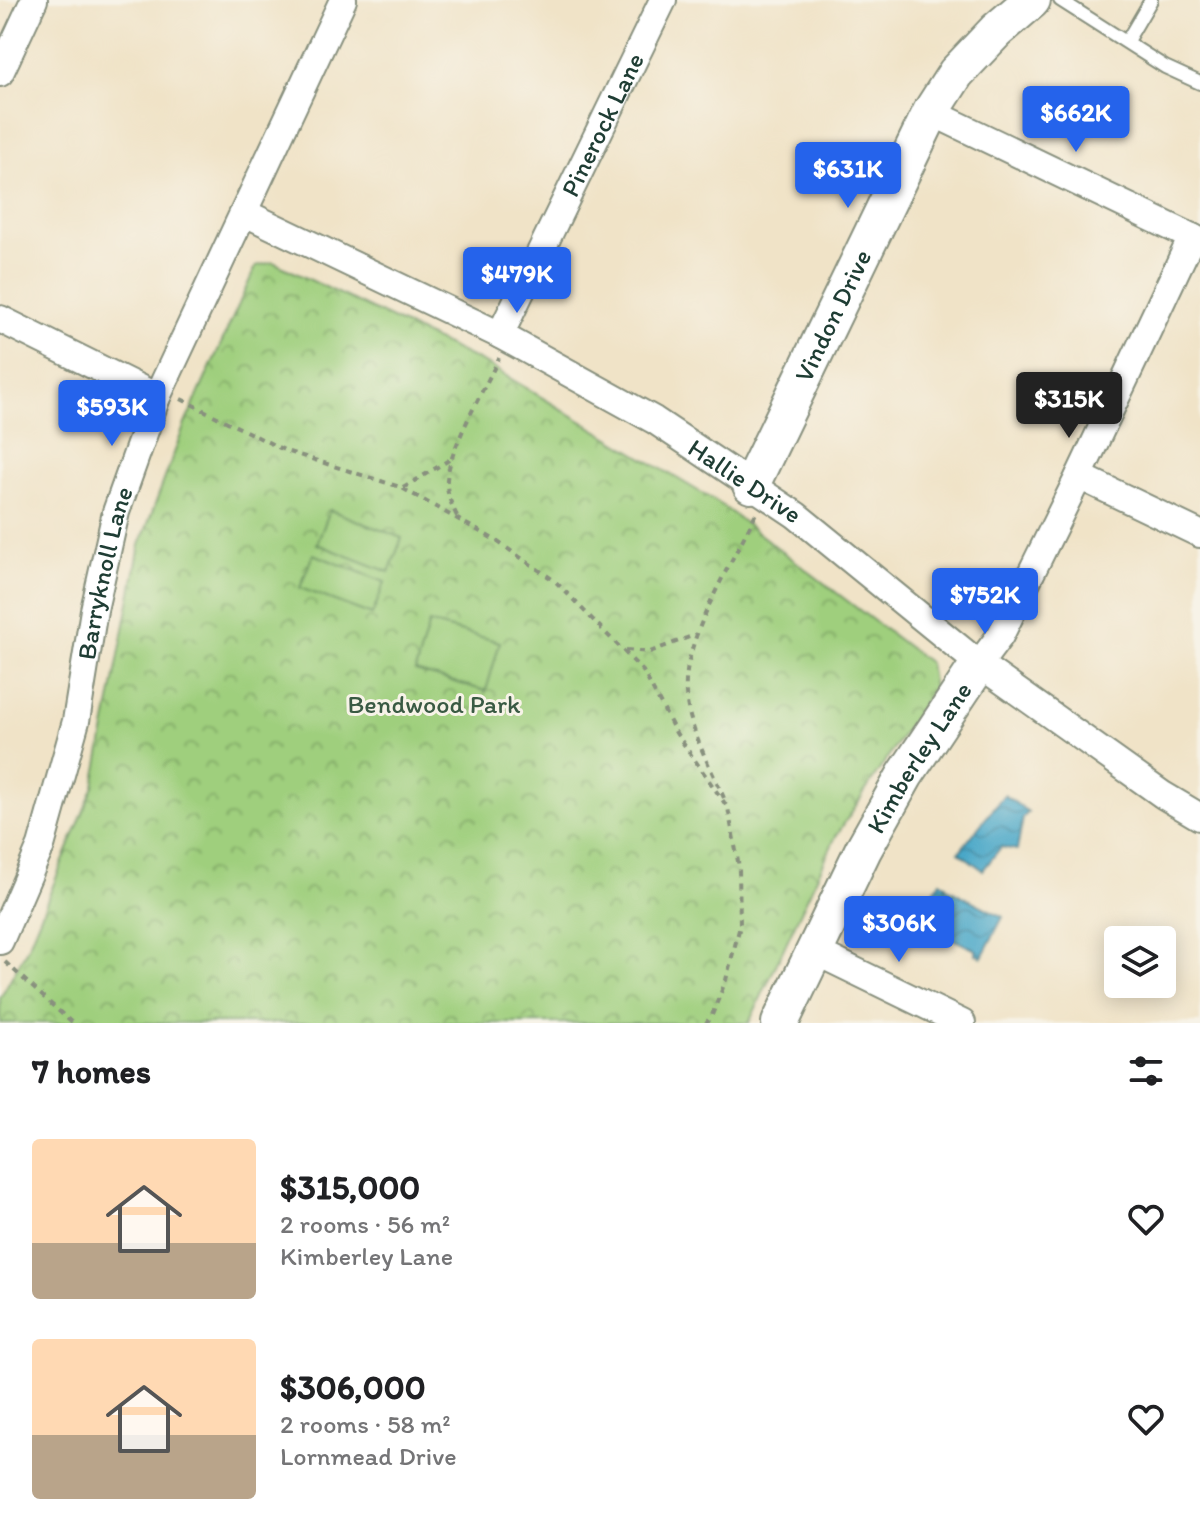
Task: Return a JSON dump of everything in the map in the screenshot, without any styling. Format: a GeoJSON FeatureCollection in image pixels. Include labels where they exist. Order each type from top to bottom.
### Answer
{"type":"FeatureCollection","features":[{"type":"Feature","properties":{"kind":"street"},"geometry":{"type":"LineString","coordinates":[[0,73],[34,0]]}},
{"type":"Feature","properties":{"kind":"street","name":"Barryknoll Lane"},"geometry":{"type":"LineString","coordinates":[[0,941],[41,846],[76,721],[94,610],[116,512],[159,393],[343,0]]}},
{"type":"Feature","properties":{"kind":"street","name":"Pinerock Lane"},"geometry":{"type":"LineString","coordinates":[[504,337],[663,0]]}},
{"type":"Feature","properties":{"kind":"street","name":"Vindon Drive"},"geometry":{"type":"LineString","coordinates":[[758,490],[931,112],[956,73],[996,31],[1032,0]]}},
{"type":"Feature","properties":{"kind":"street"},"geometry":{"type":"LineString","coordinates":[[931,112],[1196,239]]}},
{"type":"Feature","properties":{"kind":"street","name":"Hallie Drive"},"geometry":{"type":"LineString","coordinates":[[245,213],[504,337],[654,420],[796,515],[979,664],[1163,795],[1200,817]]}},
{"type":"Feature","properties":{"kind":"street","name":"Kimberley Lane"},"geometry":{"type":"LineString","coordinates":[[780,1023],[861,853],[905,775],[1000,636],[1196,239]]}},
{"type":"Feature","properties":{"kind":"street"},"geometry":{"type":"LineString","coordinates":[[0,319],[159,393]]}},
{"type":"Feature","properties":{"kind":"street"},"geometry":{"type":"LineString","coordinates":[[1079,476],[1200,534]]}},
{"type":"Feature","properties":{"kind":"street"},"geometry":{"type":"LineString","coordinates":[[814,951],[962,1023]]}},
{"type":"Feature","properties":{"kind":"lane"},"geometry":{"type":"LineString","coordinates":[[1060,0],[1165,67],[1200,83]]}},
{"type":"Feature","properties":{"kind":"lane"},"geometry":{"type":"LineString","coordinates":[[1127,41],[1151,0]]}},
{"type":"Feature","properties":{"kind":"path"},"geometry":{"type":"LineString","coordinates":[[458,518],[446,484],[451,458],[504,337]]}},
{"type":"Feature","properties":{"kind":"path"},"geometry":{"type":"LineString","coordinates":[[159,393],[286,451],[403,488],[495,540],[555,581],[643,671],[676,733],[728,808]]}},
{"type":"Feature","properties":{"kind":"path"},"geometry":{"type":"LineString","coordinates":[[403,488],[451,458]]}},
{"type":"Feature","properties":{"kind":"path"},"geometry":{"type":"LineString","coordinates":[[706,1023],[726,980],[740,926],[739,867],[728,808],[691,719],[686,696],[686,668],[697,634],[758,490]]}},
{"type":"Feature","properties":{"kind":"path"},"geometry":{"type":"LineString","coordinates":[[624,650],[650,652],[697,634]]}},
{"type":"Feature","properties":{"kind":"path"},"geometry":{"type":"LineString","coordinates":[[0,958],[72,1023]]}},
{"type":"Feature","properties":{"kind":"green space","name":"Bendwood Park"},"geometry":{"type":"Polygon","coordinates":[[[273,262],[486,364],[720,504],[929,663],[933,688],[836,836],[749,1023],[0,1023],[0,998],[27,949],[94,786],[140,545],[185,424],[256,266],[273,262]]]}},
{"type":"Feature","properties":{"kind":"green space"},"geometry":{"type":"Polygon","coordinates":[[[330,510],[402,538],[389,572],[317,544],[330,510]]]}},
{"type":"Feature","properties":{"kind":"green space"},"geometry":{"type":"Polygon","coordinates":[[[313,554],[385,582],[372,615],[300,588],[313,554]]]}},
{"type":"Feature","properties":{"kind":"green space"},"geometry":{"type":"Polygon","coordinates":[[[429,623],[500,642],[486,691],[415,671],[429,623]]]}},
{"type":"Feature","properties":{"kind":"water"},"geometry":{"type":"Polygon","coordinates":[[[1004,795],[1028,812],[1023,818],[1017,850],[1001,847],[983,870],[959,852],[1004,795]]]}},
{"type":"Feature","properties":{"kind":"water"},"geometry":{"type":"Polygon","coordinates":[[[940,881],[945,887],[1003,917],[982,957],[975,954],[976,950],[917,922],[940,881]]]}}]}
